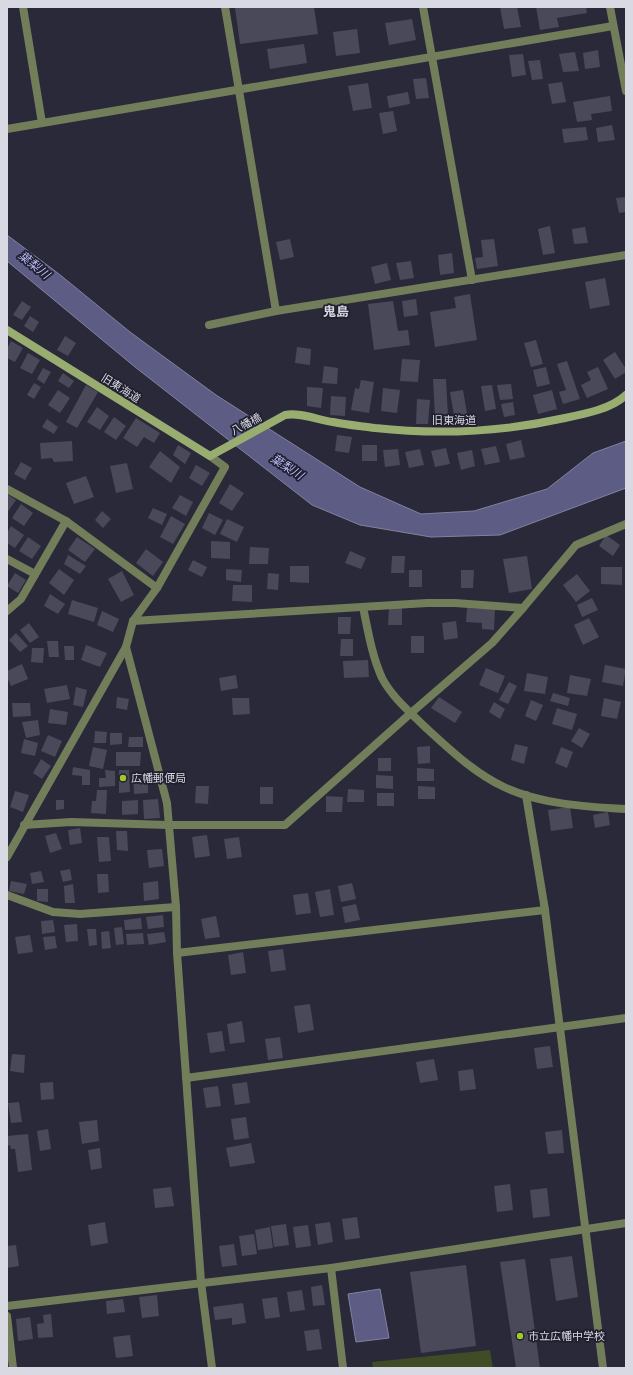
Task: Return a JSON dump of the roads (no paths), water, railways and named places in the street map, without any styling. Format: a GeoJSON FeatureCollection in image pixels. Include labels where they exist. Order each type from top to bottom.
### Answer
{"type":"FeatureCollection","features":[{"type":"Feature","properties":{"kind":"main road","name":"旧東海道"},"geometry":{"type":"LineString","coordinates":[[7,330],[210,456]]}},
{"type":"Feature","properties":{"kind":"main road","name":"旧東海道"},"geometry":{"type":"LineString","coordinates":[[279,419],[293,414],[335,423],[377,428],[430,431],[480,431],[527,426],[580,415],[613,404],[626,395]]}},
{"type":"Feature","properties":{"kind":"main road","name":"八幡橋"},"geometry":{"type":"LineString","coordinates":[[210,456],[279,419]]}},
{"type":"Feature","properties":{"kind":"street"},"geometry":{"type":"LineString","coordinates":[[23,7],[42,123]]}},
{"type":"Feature","properties":{"kind":"street"},"geometry":{"type":"LineString","coordinates":[[225,7],[276,311]]}},
{"type":"Feature","properties":{"kind":"street"},"geometry":{"type":"LineString","coordinates":[[423,7],[472,280]]}},
{"type":"Feature","properties":{"kind":"street"},"geometry":{"type":"LineString","coordinates":[[610,7],[626,91]]}},
{"type":"Feature","properties":{"kind":"street"},"geometry":{"type":"LineString","coordinates":[[7,129],[238,91],[613,26]]}},
{"type":"Feature","properties":{"kind":"street"},"geometry":{"type":"LineString","coordinates":[[209,325],[276,311],[626,255]]}},
{"type":"Feature","properties":{"kind":"street"},"geometry":{"type":"LineString","coordinates":[[7,857],[126,647],[133,621],[157,588],[225,467],[210,456]]}},
{"type":"Feature","properties":{"kind":"street"},"geometry":{"type":"LineString","coordinates":[[7,489],[66,521],[157,588]]}},
{"type":"Feature","properties":{"kind":"street"},"geometry":{"type":"LineString","coordinates":[[7,611],[21,599],[66,521]]}},
{"type":"Feature","properties":{"kind":"street"},"geometry":{"type":"LineString","coordinates":[[24,825],[71,822],[168,825],[285,825],[492,643],[576,545],[626,524]]}},
{"type":"Feature","properties":{"kind":"street"},"geometry":{"type":"LineString","coordinates":[[7,559],[35,574]]}},
{"type":"Feature","properties":{"kind":"street"},"geometry":{"type":"LineString","coordinates":[[133,621],[455,603],[523,608]]}},
{"type":"Feature","properties":{"kind":"street"},"geometry":{"type":"LineString","coordinates":[[363,608],[375,658],[383,678],[394,696],[435,736],[485,776],[502,787],[526,795],[591,806],[626,809]]}},
{"type":"Feature","properties":{"kind":"street"},"geometry":{"type":"LineString","coordinates":[[126,647],[167,803],[176,907],[177,953],[201,1282],[212,1368]]}},
{"type":"Feature","properties":{"kind":"street"},"geometry":{"type":"LineString","coordinates":[[526,795],[546,910],[603,1368]]}},
{"type":"Feature","properties":{"kind":"street"},"geometry":{"type":"LineString","coordinates":[[7,895],[53,912],[80,914],[176,907]]}},
{"type":"Feature","properties":{"kind":"street"},"geometry":{"type":"LineString","coordinates":[[177,953],[546,910]]}},
{"type":"Feature","properties":{"kind":"street"},"geometry":{"type":"LineString","coordinates":[[186,1078],[626,1018]]}},
{"type":"Feature","properties":{"kind":"street"},"geometry":{"type":"LineString","coordinates":[[7,1306],[201,1282],[331,1268],[626,1223]]}},
{"type":"Feature","properties":{"kind":"street"},"geometry":{"type":"LineString","coordinates":[[331,1268],[343,1368]]}},
{"type":"Feature","properties":{"kind":"street"},"geometry":{"type":"LineString","coordinates":[[7,1316],[13,1368]]}},
{"type":"Feature","properties":{"kind":"water","name":"葉梨川"},"geometry":{"type":"Polygon","coordinates":[[[7,235],[59,274],[130,332],[216,395],[360,487],[421,514],[474,511],[547,489],[593,453],[626,441],[626,488],[500,535],[431,537],[360,525],[312,505],[135,367],[7,261],[7,235]]]}},
{"type":"Feature","properties":{"kind":"water"},"geometry":{"type":"Polygon","coordinates":[[[380,1289],[389,1338],[356,1342],[348,1294],[380,1289]]]}},
{"type":"Feature","properties":{"kind":"place","name":"広幡郵便局"},"geometry":{"type":"Point","coordinates":[123,778]}},
{"type":"Feature","properties":{"kind":"place","name":"市立広幡中学校"},"geometry":{"type":"Point","coordinates":[520,1336]}},
{"type":"Feature","properties":{"kind":"district","name":"鬼島"},"geometry":{"type":"Point","coordinates":[336,311]}}]}
